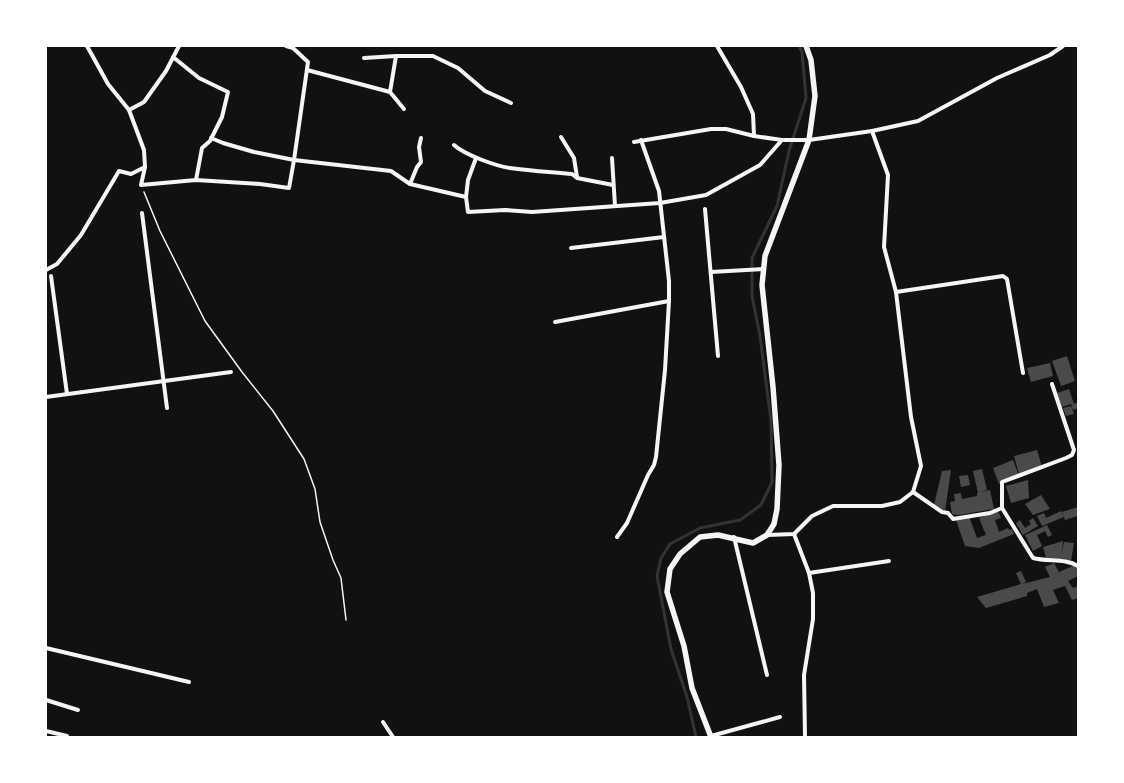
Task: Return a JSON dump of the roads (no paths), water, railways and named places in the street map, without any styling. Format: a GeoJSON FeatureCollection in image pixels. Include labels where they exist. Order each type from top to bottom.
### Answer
{"type":"FeatureCollection","features":[{"type":"Feature","properties":{"kind":"street"},"geometry":{"type":"LineString","coordinates":[[87,46],[108,84],[129,110],[144,150],[144,167],[141,184],[196,180],[260,184],[289,188],[308,62],[293,48],[286,46]]}},
{"type":"Feature","properties":{"kind":"street"},"geometry":{"type":"LineString","coordinates":[[129,110],[144,102],[166,71],[179,46]]}},
{"type":"Feature","properties":{"kind":"street"},"geometry":{"type":"LineString","coordinates":[[717,46],[741,87],[753,114],[754,136]]}},
{"type":"Feature","properties":{"kind":"street"},"geometry":{"type":"LineString","coordinates":[[780,717],[711,736],[692,688],[684,646],[667,592],[670,570],[680,554],[700,537],[718,534],[754,543],[766,535],[774,524],[777,509],[779,464],[773,387],[762,285],[765,256],[809,140],[815,96],[811,60],[806,46]]}},
{"type":"Feature","properties":{"kind":"street"},"geometry":{"type":"LineString","coordinates":[[634,142],[726,128],[754,136],[782,140],[809,140],[872,131],[918,121],[997,78],[1050,55],[1063,46]]}},
{"type":"Feature","properties":{"kind":"street"},"geometry":{"type":"LineString","coordinates":[[390,92],[396,56]]}},
{"type":"Feature","properties":{"kind":"street"},"geometry":{"type":"LineString","coordinates":[[364,58],[433,56],[458,68],[485,91],[511,103]]}},
{"type":"Feature","properties":{"kind":"street"},"geometry":{"type":"LineString","coordinates":[[173,57],[199,78],[228,92],[222,117],[210,141],[202,148],[196,180]]}},
{"type":"Feature","properties":{"kind":"street"},"geometry":{"type":"LineString","coordinates":[[307,70],[390,92],[404,109]]}},
{"type":"Feature","properties":{"kind":"street"},"geometry":{"type":"LineString","coordinates":[[766,535],[794,534],[812,516],[833,506],[882,506],[900,502],[913,492],[922,466],[911,417],[896,292],[884,247],[888,175],[872,131]]}},
{"type":"Feature","properties":{"kind":"street"},"geometry":{"type":"LineString","coordinates":[[561,137],[574,158],[577,178]]}},
{"type":"Feature","properties":{"kind":"street"},"geometry":{"type":"LineString","coordinates":[[211,138],[254,152],[294,160],[391,171],[410,184],[466,197]]}},
{"type":"Feature","properties":{"kind":"street"},"geometry":{"type":"LineString","coordinates":[[410,184],[421,162],[419,147],[421,138]]}},
{"type":"Feature","properties":{"kind":"street"},"geometry":{"type":"LineString","coordinates":[[617,537],[627,523],[648,475],[654,466],[665,370],[669,280],[659,191],[641,140]]}},
{"type":"Feature","properties":{"kind":"street"},"geometry":{"type":"LineString","coordinates":[[476,158],[468,180],[466,197],[468,212],[505,210],[532,212],[660,203],[706,195],[760,165],[782,140]]}},
{"type":"Feature","properties":{"kind":"street"},"geometry":{"type":"LineString","coordinates":[[454,145],[476,158],[509,168],[572,174],[577,178],[613,185]]}},
{"type":"Feature","properties":{"kind":"street"},"geometry":{"type":"LineString","coordinates":[[612,158],[615,206]]}},
{"type":"Feature","properties":{"kind":"street"},"geometry":{"type":"LineString","coordinates":[[46,270],[57,264],[81,235],[119,171],[131,174],[144,167]]}},
{"type":"Feature","properties":{"kind":"street"},"geometry":{"type":"LineString","coordinates":[[705,209],[718,356]]}},
{"type":"Feature","properties":{"kind":"street"},"geometry":{"type":"LineString","coordinates":[[142,214],[167,408]]}},
{"type":"Feature","properties":{"kind":"street"},"geometry":{"type":"LineString","coordinates":[[571,248],[664,237]]}},
{"type":"Feature","properties":{"kind":"street"},"geometry":{"type":"LineString","coordinates":[[711,272],[764,269]]}},
{"type":"Feature","properties":{"kind":"street"},"geometry":{"type":"LineString","coordinates":[[51,276],[67,394]]}},
{"type":"Feature","properties":{"kind":"street"},"geometry":{"type":"LineString","coordinates":[[896,292],[1003,276],[1007,279],[1023,374]]}},
{"type":"Feature","properties":{"kind":"street"},"geometry":{"type":"LineString","coordinates":[[554,322],[669,301]]}},
{"type":"Feature","properties":{"kind":"street"},"geometry":{"type":"LineString","coordinates":[[46,397],[231,372]]}},
{"type":"Feature","properties":{"kind":"street"},"geometry":{"type":"LineString","coordinates":[[1052,384],[1074,450],[1072,455],[1002,482],[1002,508],[1034,558],[1041,560],[1072,562],[1078,566]]}},
{"type":"Feature","properties":{"kind":"street"},"geometry":{"type":"LineString","coordinates":[[913,492],[942,512],[948,514],[953,519],[990,512],[1002,508]]}},
{"type":"Feature","properties":{"kind":"street"},"geometry":{"type":"LineString","coordinates":[[794,534],[809,573],[813,593],[813,619],[804,675],[805,737]]}},
{"type":"Feature","properties":{"kind":"street"},"geometry":{"type":"LineString","coordinates":[[734,538],[767,675]]}},
{"type":"Feature","properties":{"kind":"street"},"geometry":{"type":"LineString","coordinates":[[809,573],[889,561]]}},
{"type":"Feature","properties":{"kind":"street"},"geometry":{"type":"LineString","coordinates":[[46,648],[188,682]]}},
{"type":"Feature","properties":{"kind":"street"},"geometry":{"type":"LineString","coordinates":[[46,700],[78,710]]}},
{"type":"Feature","properties":{"kind":"street"},"geometry":{"type":"LineString","coordinates":[[382,722],[393,737]]}},
{"type":"Feature","properties":{"kind":"street"},"geometry":{"type":"LineString","coordinates":[[46,731],[67,736]]}},
{"type":"Feature","properties":{"kind":"waterway"},"geometry":{"type":"LineString","coordinates":[[696,737],[687,697],[671,649],[657,576],[661,558],[670,544],[700,528],[740,520],[761,505],[772,482],[771,421],[760,336],[752,296],[752,258],[777,206],[789,151],[806,98],[802,52],[799,46]]}}]}
